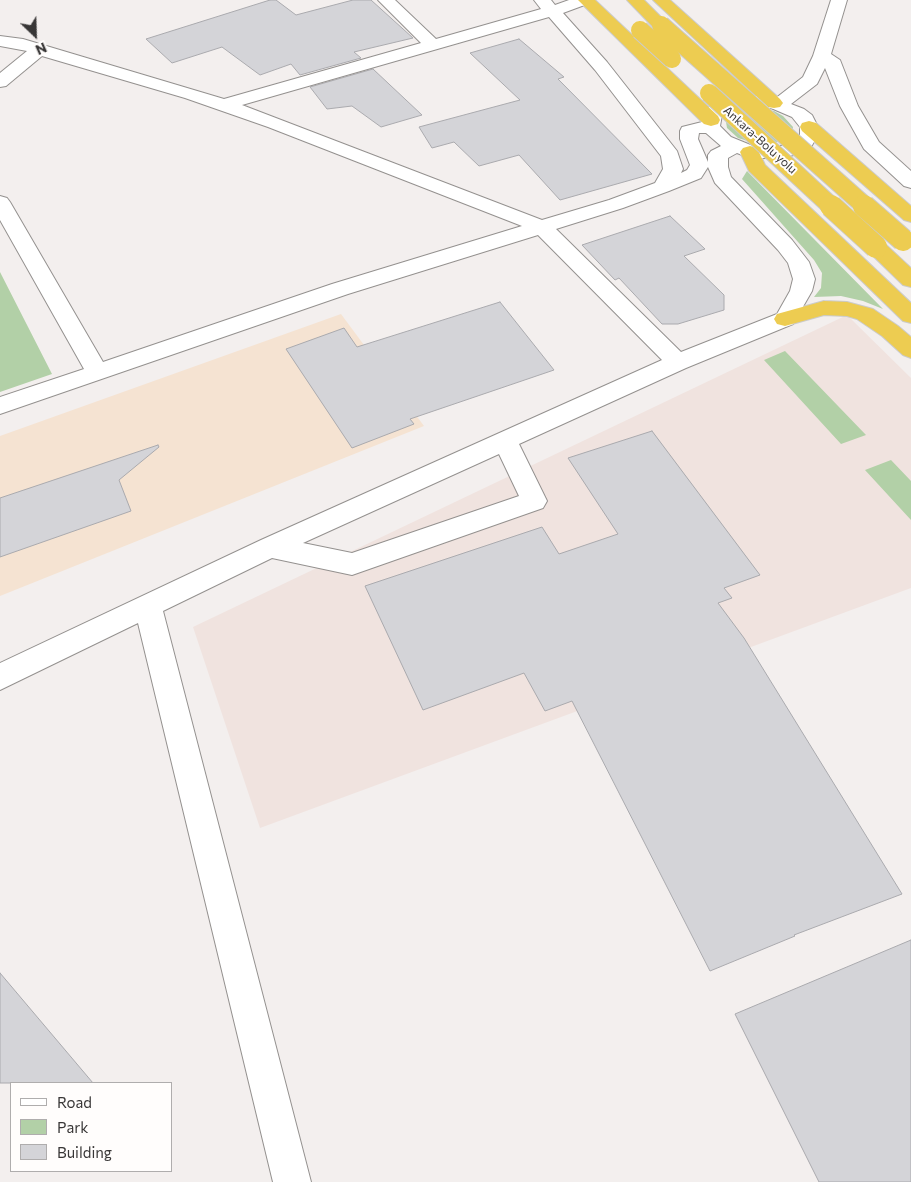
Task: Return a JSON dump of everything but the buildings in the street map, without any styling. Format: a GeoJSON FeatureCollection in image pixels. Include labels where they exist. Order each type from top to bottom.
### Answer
{"type":"FeatureCollection","features":[{"type":"Feature","properties":{"kind":"highway"},"geometry":{"type":"LineString","coordinates":[[585,0],[711,123]]}},
{"type":"Feature","properties":{"kind":"highway","name":"Ankara-Bolu yolu"},"geometry":{"type":"LineString","coordinates":[[608,0],[911,280]]}},
{"type":"Feature","properties":{"kind":"highway","name":"Ankara-Bolu yolu"},"geometry":{"type":"LineString","coordinates":[[635,0],[907,243]]}},
{"type":"Feature","properties":{"kind":"highway"},"geometry":{"type":"LineString","coordinates":[[661,0],[777,104]]}},
{"type":"Feature","properties":{"kind":"highway"},"geometry":{"type":"LineString","coordinates":[[807,123],[911,216]]}},
{"type":"Feature","properties":{"kind":"highway"},"geometry":{"type":"LineString","coordinates":[[742,149],[756,167],[910,318]]}},
{"type":"Feature","properties":{"kind":"highway"},"geometry":{"type":"LineString","coordinates":[[785,319],[824,308],[846,309],[871,319],[890,331],[911,350]]}},
{"type":"Feature","properties":{"kind":"street"},"geometry":{"type":"LineString","coordinates":[[386,0],[434,46]]}},
{"type":"Feature","properties":{"kind":"street"},"geometry":{"type":"LineString","coordinates":[[223,105],[434,46],[548,6],[585,0]]}},
{"type":"Feature","properties":{"kind":"street"},"geometry":{"type":"LineString","coordinates":[[807,123],[812,113],[821,60],[839,0]]}},
{"type":"Feature","properties":{"kind":"street"},"geometry":{"type":"LineString","coordinates":[[548,6],[600,66],[670,155],[673,169],[662,187]]}},
{"type":"Feature","properties":{"kind":"street"},"geometry":{"type":"LineString","coordinates":[[0,41],[17,42],[223,105],[275,123],[542,227],[678,362]]}},
{"type":"Feature","properties":{"kind":"street"},"geometry":{"type":"LineString","coordinates":[[0,82],[39,50]]}},
{"type":"Feature","properties":{"kind":"street"},"geometry":{"type":"LineString","coordinates":[[777,104],[811,80],[821,60]]}},
{"type":"Feature","properties":{"kind":"street"},"geometry":{"type":"LineString","coordinates":[[821,60],[831,60],[850,106],[871,145],[911,182]]}},
{"type":"Feature","properties":{"kind":"street"},"geometry":{"type":"LineString","coordinates":[[760,100],[777,104],[798,113],[807,123],[809,136],[804,143],[795,149],[766,153],[742,149],[724,141],[711,123],[714,112],[722,106],[732,102],[760,100]]}},
{"type":"Feature","properties":{"kind":"street"},"geometry":{"type":"LineString","coordinates":[[0,406],[340,289],[616,204],[662,187],[694,174],[700,165],[689,139],[689,132],[711,123]]}},
{"type":"Feature","properties":{"kind":"street"},"geometry":{"type":"LineString","coordinates":[[0,677],[270,547],[678,362],[785,319],[802,291],[804,278],[798,262],[785,245],[722,179],[718,167],[718,156],[742,149]]}},
{"type":"Feature","properties":{"kind":"street"},"geometry":{"type":"LineString","coordinates":[[0,202],[98,373]]}},
{"type":"Feature","properties":{"kind":"street"},"geometry":{"type":"LineString","coordinates":[[270,547],[352,564],[534,501],[505,441]]}},
{"type":"Feature","properties":{"kind":"street"},"geometry":{"type":"LineString","coordinates":[[148,606],[292,1182]]}},
{"type":"Feature","properties":{"kind":"shaded area"},"geometry":{"type":"Polygon","coordinates":[[[341,314],[424,426],[0,596],[0,436],[341,314]]]}},
{"type":"Feature","properties":{"kind":"shaded area"},"geometry":{"type":"Polygon","coordinates":[[[847,315],[911,378],[911,588],[260,828],[193,627],[847,315]]]}},
{"type":"Feature","properties":{"kind":"green space"},"geometry":{"type":"Polygon","coordinates":[[[752,108],[774,111],[783,116],[793,127],[792,133],[787,139],[769,144],[758,144],[738,138],[727,128],[726,122],[728,117],[733,112],[752,108]]]}},
{"type":"Feature","properties":{"kind":"green space"},"geometry":{"type":"Polygon","coordinates":[[[747,171],[883,309],[863,301],[841,296],[814,297],[821,288],[822,273],[814,260],[742,179],[747,171]]]}},
{"type":"Feature","properties":{"kind":"green space"},"geometry":{"type":"Polygon","coordinates":[[[0,272],[52,374],[0,392],[0,272]]]}},
{"type":"Feature","properties":{"kind":"green space"},"geometry":{"type":"Polygon","coordinates":[[[785,351],[866,435],[841,444],[764,360],[785,351]]]}},
{"type":"Feature","properties":{"kind":"green space"},"geometry":{"type":"Polygon","coordinates":[[[891,460],[911,481],[911,520],[865,470],[891,460]]]}}]}
